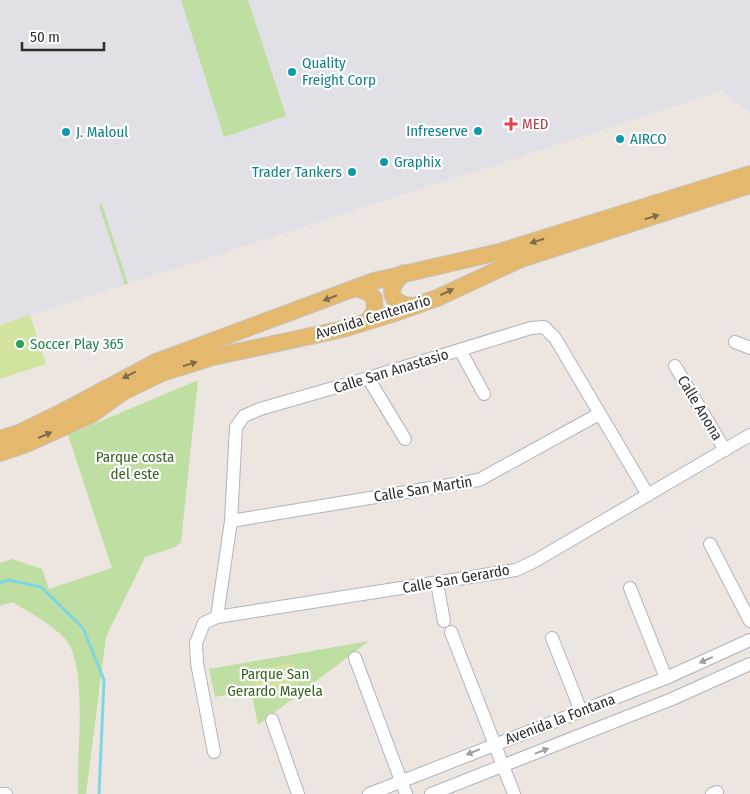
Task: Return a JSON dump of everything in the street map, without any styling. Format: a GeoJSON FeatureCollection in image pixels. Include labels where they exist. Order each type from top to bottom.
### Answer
{"type":"FeatureCollection","features":[{"type":"Feature","properties":{"kind":"main road","name":"Avenida Centenario"},"geometry":{"type":"LineString","coordinates":[[0,439],[19,433],[58,414],[156,362],[355,288],[404,273],[499,252],[750,174]]}},
{"type":"Feature","properties":{"kind":"main road","name":"Avenida Centenario"},"geometry":{"type":"LineString","coordinates":[[0,453],[24,445],[91,415],[123,392],[162,374],[213,357],[320,334],[415,306],[521,259],[750,186]]}},
{"type":"Feature","properties":{"kind":"main road"},"geometry":{"type":"LineString","coordinates":[[404,273],[394,281],[392,287],[393,297],[403,305],[415,306]]}},
{"type":"Feature","properties":{"kind":"main road"},"geometry":{"type":"LineString","coordinates":[[355,288],[368,292],[374,298],[375,311],[368,321]]}},
{"type":"Feature","properties":{"kind":"street","name":"Calle San Anastasio"},"geometry":{"type":"LineString","coordinates":[[217,617],[231,521],[236,427],[244,416],[260,409],[531,328],[544,327],[555,338],[648,495]]}},
{"type":"Feature","properties":{"kind":"street"},"geometry":{"type":"LineString","coordinates":[[735,342],[750,348]]}},
{"type":"Feature","properties":{"kind":"street"},"geometry":{"type":"LineString","coordinates":[[460,350],[484,394]]}},
{"type":"Feature","properties":{"kind":"street","name":"Calle Anona"},"geometry":{"type":"LineString","coordinates":[[675,366],[725,450]]}},
{"type":"Feature","properties":{"kind":"street"},"geometry":{"type":"LineString","coordinates":[[368,378],[405,439]]}},
{"type":"Feature","properties":{"kind":"street","name":"Calle San Martin"},"geometry":{"type":"LineString","coordinates":[[231,521],[479,480],[600,414]]}},
{"type":"Feature","properties":{"kind":"street","name":"Calle San Gerardo"},"geometry":{"type":"LineString","coordinates":[[217,617],[516,570],[725,450],[749,439]]}},
{"type":"Feature","properties":{"kind":"street"},"geometry":{"type":"LineString","coordinates":[[710,544],[750,621]]}},
{"type":"Feature","properties":{"kind":"street"},"geometry":{"type":"LineString","coordinates":[[437,583],[444,621]]}},
{"type":"Feature","properties":{"kind":"street"},"geometry":{"type":"LineString","coordinates":[[630,588],[666,678]]}},
{"type":"Feature","properties":{"kind":"street"},"geometry":{"type":"LineString","coordinates":[[214,752],[197,662],[196,643],[204,623],[217,617]]}},
{"type":"Feature","properties":{"kind":"street"},"geometry":{"type":"LineString","coordinates":[[451,632],[514,794]]}},
{"type":"Feature","properties":{"kind":"street"},"geometry":{"type":"LineString","coordinates":[[552,638],[581,711]]}},
{"type":"Feature","properties":{"kind":"street","name":"Avenida la Fontana"},"geometry":{"type":"LineString","coordinates":[[368,794],[666,678],[750,640]]}},
{"type":"Feature","properties":{"kind":"street"},"geometry":{"type":"LineString","coordinates":[[355,658],[406,794]]}},
{"type":"Feature","properties":{"kind":"street","name":"Avenida la Fontana"},"geometry":{"type":"LineString","coordinates":[[431,794],[681,696],[750,664]]}},
{"type":"Feature","properties":{"kind":"street"},"geometry":{"type":"LineString","coordinates":[[272,720],[298,794]]}},
{"type":"Feature","properties":{"kind":"street"},"geometry":{"type":"LineString","coordinates":[[0,794],[6,794]]}},
{"type":"Feature","properties":{"kind":"shaded area"},"geometry":{"type":"Polygon","coordinates":[[[0,0],[750,0],[750,113],[722,91],[0,325],[0,0]]]}},
{"type":"Feature","properties":{"kind":"green space"},"geometry":{"type":"Polygon","coordinates":[[[181,0],[248,0],[286,116],[224,137],[181,0]]]}},
{"type":"Feature","properties":{"kind":"green space"},"geometry":{"type":"Polygon","coordinates":[[[102,204],[128,284],[125,285],[99,205],[102,204]]]}},
{"type":"Feature","properties":{"kind":"green space","name":"Soccer Play 365"},"geometry":{"type":"Polygon","coordinates":[[[30,315],[46,364],[0,379],[0,325],[30,315]]]}},
{"type":"Feature","properties":{"kind":"green space","name":"Parque costa del este"},"geometry":{"type":"Polygon","coordinates":[[[198,380],[181,542],[175,547],[145,557],[106,637],[86,794],[78,794],[80,712],[77,669],[72,652],[65,639],[40,619],[12,602],[0,606],[0,563],[12,559],[42,569],[49,589],[112,568],[68,435],[198,380]]]}},
{"type":"Feature","properties":{"kind":"green space","name":"Parque San Gerardo Mayela"},"geometry":{"type":"Polygon","coordinates":[[[369,641],[258,725],[251,690],[215,697],[209,669],[369,641]]]}},
{"type":"Feature","properties":{"kind":"green space"},"geometry":{"type":"Polygon","coordinates":[[[295,663],[298,686],[254,693],[250,670],[295,663]]]}},
{"type":"Feature","properties":{"kind":"waterway"},"geometry":{"type":"LineString","coordinates":[[0,583],[9,580],[41,587],[83,628],[104,680],[99,794]]}},
{"type":"Feature","properties":{"kind":"place","name":"Quality Freight Corp"},"geometry":{"type":"Point","coordinates":[292,72]}},
{"type":"Feature","properties":{"kind":"place","name":"MED"},"geometry":{"type":"Point","coordinates":[511,124]}},
{"type":"Feature","properties":{"kind":"place","name":"Infreserve"},"geometry":{"type":"Point","coordinates":[478,131]}},
{"type":"Feature","properties":{"kind":"place","name":"J. Maloul"},"geometry":{"type":"Point","coordinates":[66,132]}},
{"type":"Feature","properties":{"kind":"place","name":"AIRCO"},"geometry":{"type":"Point","coordinates":[620,139]}},
{"type":"Feature","properties":{"kind":"place","name":"Graphix"},"geometry":{"type":"Point","coordinates":[384,162]}},
{"type":"Feature","properties":{"kind":"place","name":"Trader Tankers"},"geometry":{"type":"Point","coordinates":[352,172]}},
{"type":"Feature","properties":{"kind":"place","name":"Soccer Play 365"},"geometry":{"type":"Point","coordinates":[20,344]}}]}
